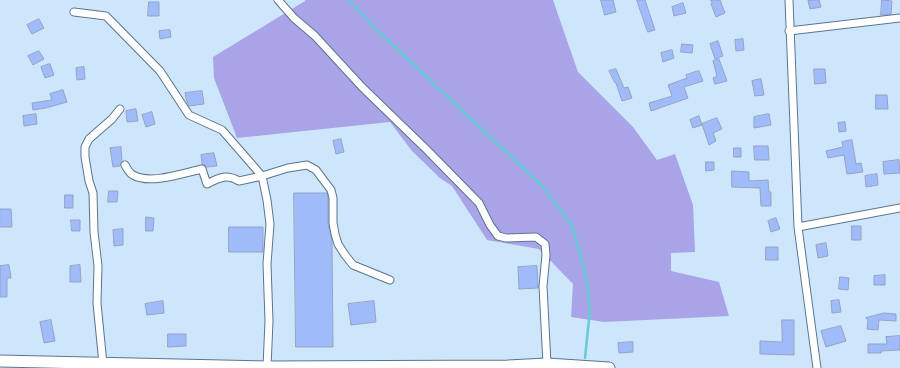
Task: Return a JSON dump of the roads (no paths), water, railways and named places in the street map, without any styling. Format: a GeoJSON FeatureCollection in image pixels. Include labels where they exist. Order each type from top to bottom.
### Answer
{"type":"FeatureCollection","features":[{"type":"Feature","properties":{"kind":"street"},"geometry":{"type":"LineString","coordinates":[[278,0],[294,18],[315,36],[362,87],[479,203],[490,225],[498,236],[506,238],[536,237],[545,244],[546,255],[543,286],[547,364]]}},
{"type":"Feature","properties":{"kind":"street"},"geometry":{"type":"LineString","coordinates":[[789,0],[789,31],[798,227],[817,368]]}},
{"type":"Feature","properties":{"kind":"street"},"geometry":{"type":"LineString","coordinates":[[74,12],[106,16],[160,71],[189,115],[222,130],[262,176],[270,224],[267,264],[269,321],[267,367]]}},
{"type":"Feature","properties":{"kind":"street"},"geometry":{"type":"LineString","coordinates":[[789,31],[900,18]]}},
{"type":"Feature","properties":{"kind":"street"},"geometry":{"type":"LineString","coordinates":[[103,364],[97,303],[98,266],[94,232],[92,193],[85,157],[85,147],[89,139],[112,119],[120,109]]}},
{"type":"Feature","properties":{"kind":"street"},"geometry":{"type":"LineString","coordinates":[[125,165],[131,174],[140,178],[161,178],[202,169],[208,184],[220,178],[232,177],[239,181],[288,168],[307,165],[316,170],[331,190],[333,198],[332,210],[335,234],[338,244],[345,255],[353,265],[390,280]]}},
{"type":"Feature","properties":{"kind":"street"},"geometry":{"type":"LineString","coordinates":[[798,227],[900,208]]}},
{"type":"Feature","properties":{"kind":"street"},"geometry":{"type":"LineString","coordinates":[[0,361],[65,365],[103,364],[125,366],[508,366],[547,364],[609,368]]}},
{"type":"Feature","properties":{"kind":"waterway"},"geometry":{"type":"LineString","coordinates":[[349,0],[379,32],[541,185],[572,225],[587,281],[590,310],[585,358]]}}]}
